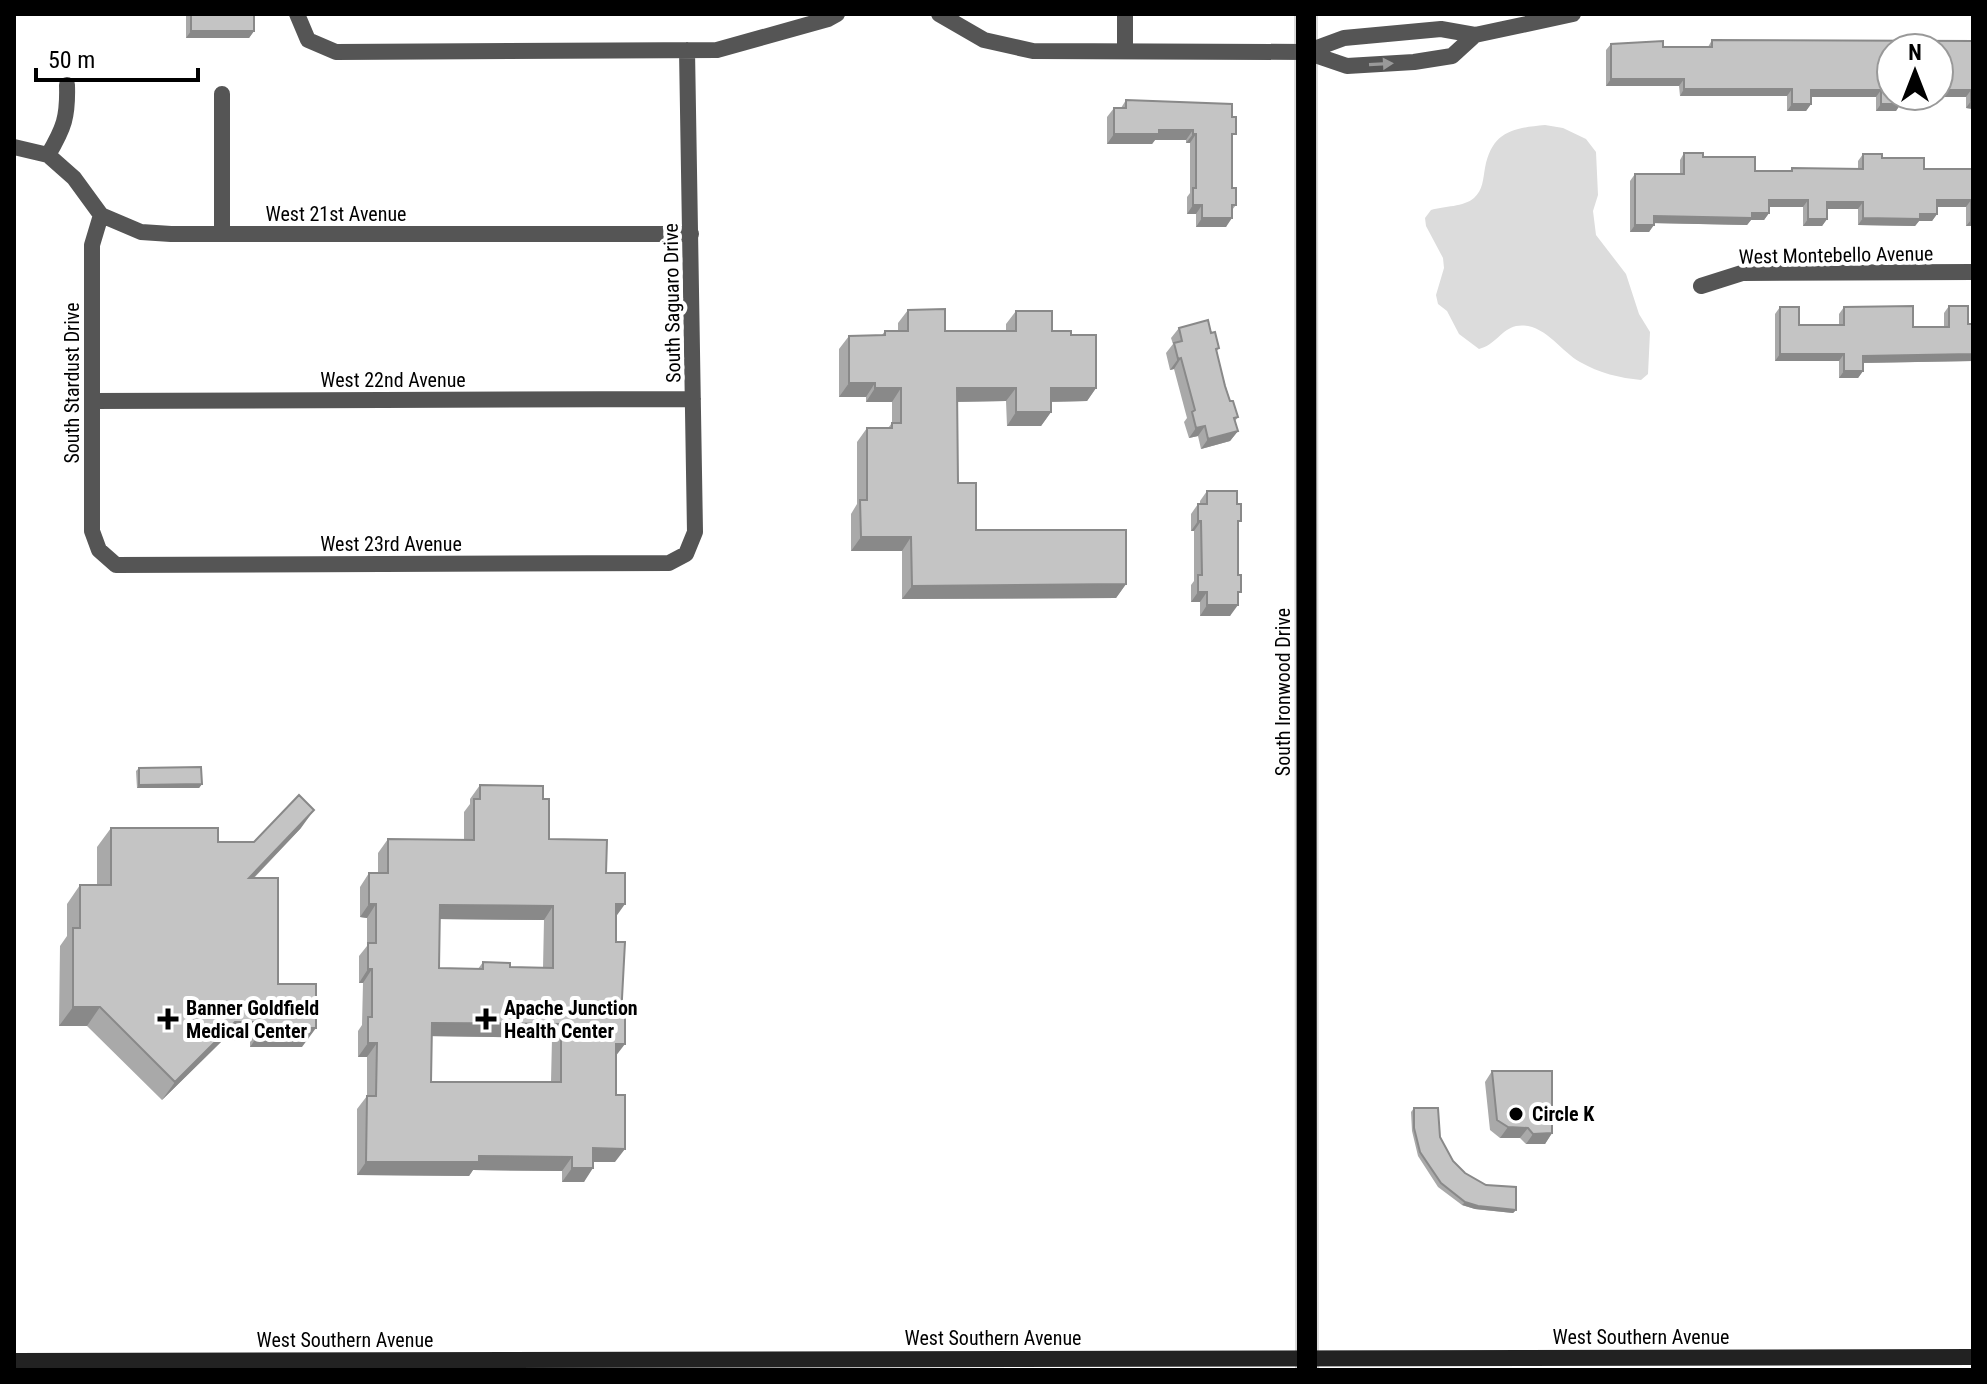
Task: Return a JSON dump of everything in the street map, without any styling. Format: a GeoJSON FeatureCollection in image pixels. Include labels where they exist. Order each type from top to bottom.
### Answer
{"type":"FeatureCollection","features":[{"type":"Feature","properties":{"kind":"main road","name":"South Ironwood Drive"},"geometry":{"type":"LineString","coordinates":[[1306,14],[1307,1364]]}},
{"type":"Feature","properties":{"kind":"main road","name":"West Southern Avenue"},"geometry":{"type":"LineString","coordinates":[[14,1361],[1307,1364],[1973,1357]]}},
{"type":"Feature","properties":{"kind":"street"},"geometry":{"type":"LineString","coordinates":[[297,14],[308,40],[336,52],[717,50],[837,14]]}},
{"type":"Feature","properties":{"kind":"street"},"geometry":{"type":"LineString","coordinates":[[939,14],[984,40],[1033,51],[1306,52],[1347,66],[1452,56],[1475,35]]}},
{"type":"Feature","properties":{"kind":"street"},"geometry":{"type":"LineString","coordinates":[[1125,14],[1125,50]]}},
{"type":"Feature","properties":{"kind":"street"},"geometry":{"type":"LineString","coordinates":[[1306,52],[1353,36],[1441,29],[1475,35],[1573,14]]}},
{"type":"Feature","properties":{"kind":"street","name":"South Saguaro Drive"},"geometry":{"type":"LineString","coordinates":[[686,554],[695,532],[687,50]]}},
{"type":"Feature","properties":{"kind":"street"},"geometry":{"type":"LineString","coordinates":[[48,155],[68,116],[67,85]]}},
{"type":"Feature","properties":{"kind":"street"},"geometry":{"type":"LineString","coordinates":[[222,94],[222,234]]}},
{"type":"Feature","properties":{"kind":"street"},"geometry":{"type":"LineString","coordinates":[[14,147],[48,155],[74,178],[101,215]]}},
{"type":"Feature","properties":{"kind":"street","name":"West 21st Avenue"},"geometry":{"type":"LineString","coordinates":[[101,215],[141,232],[691,234]]}},
{"type":"Feature","properties":{"kind":"street","name":"South Stardust Drive"},"geometry":{"type":"LineString","coordinates":[[99,550],[92,531],[92,245],[101,215]]}},
{"type":"Feature","properties":{"kind":"street","name":"West Montebello Avenue"},"geometry":{"type":"LineString","coordinates":[[1701,286],[1742,273],[1973,272]]}},
{"type":"Feature","properties":{"kind":"street","name":"West 22nd Avenue"},"geometry":{"type":"LineString","coordinates":[[92,401],[693,399]]}},
{"type":"Feature","properties":{"kind":"street","name":"West 23rd Avenue"},"geometry":{"type":"LineString","coordinates":[[99,550],[116,565],[669,563],[686,554]]}},
{"type":"Feature","properties":{"kind":"shaded area"},"geometry":{"type":"Polygon","coordinates":[[[1545,125],[1563,128],[1586,139],[1596,152],[1598,195],[1593,211],[1596,235],[1626,274],[1639,314],[1650,332],[1648,374],[1641,380],[1587,366],[1543,332],[1526,326],[1511,328],[1479,349],[1459,334],[1447,311],[1438,304],[1436,295],[1444,268],[1443,258],[1425,218],[1431,210],[1465,203],[1477,195],[1488,156],[1498,139],[1513,130],[1545,125]]]}},
{"type":"Feature","properties":{"kind":"building"},"geometry":{"type":"Polygon","coordinates":[[[191,14],[254,14],[254,31],[191,31],[191,14]]]}},
{"type":"Feature","properties":{"kind":"building"},"geometry":{"type":"Polygon","coordinates":[[[1712,40],[1875,41],[1875,90],[1811,90],[1811,104],[1792,104],[1792,89],[1684,89],[1684,79],[1611,79],[1611,44],[1663,41],[1663,47],[1712,47],[1712,40]]]}},
{"type":"Feature","properties":{"kind":"building"},"geometry":{"type":"Polygon","coordinates":[[[1955,41],[1973,41],[1973,102],[1971,90],[1955,90],[1955,41]]]}},
{"type":"Feature","properties":{"kind":"building"},"geometry":{"type":"Polygon","coordinates":[[[1126,100],[1232,104],[1232,117],[1236,117],[1236,134],[1232,134],[1232,188],[1236,188],[1236,205],[1232,205],[1232,218],[1202,218],[1202,205],[1193,205],[1196,134],[1193,130],[1114,134],[1114,108],[1126,108],[1126,100]]]}},
{"type":"Feature","properties":{"kind":"building"},"geometry":{"type":"Polygon","coordinates":[[[1684,153],[1703,153],[1703,157],[1755,157],[1755,171],[1863,169],[1863,154],[1882,154],[1882,158],[1924,158],[1924,169],[1973,169],[1973,220],[1971,200],[1937,200],[1937,214],[1920,214],[1920,219],[1863,218],[1863,202],[1827,202],[1827,219],[1808,219],[1808,200],[1769,200],[1769,213],[1752,213],[1752,218],[1654,216],[1654,225],[1635,225],[1635,174],[1684,174],[1684,153]]]}},
{"type":"Feature","properties":{"kind":"building"},"geometry":{"type":"Polygon","coordinates":[[[1913,306],[1913,327],[1949,327],[1949,306],[1968,306],[1968,324],[1973,324],[1973,354],[1863,356],[1863,371],[1844,371],[1844,354],[1780,354],[1780,307],[1799,307],[1799,325],[1844,325],[1844,307],[1913,306]]]}},
{"type":"Feature","properties":{"kind":"building"},"geometry":{"type":"Polygon","coordinates":[[[945,309],[945,331],[1016,331],[1016,311],[1052,311],[1052,331],[1096,335],[1096,388],[1051,388],[1051,412],[1016,412],[1016,388],[957,388],[958,483],[976,483],[976,530],[1126,530],[1126,584],[912,586],[911,537],[861,537],[860,500],[867,500],[867,428],[892,428],[892,423],[901,423],[901,388],[875,388],[875,383],[849,383],[849,336],[908,331],[908,310],[945,309]]]}},
{"type":"Feature","properties":{"kind":"building"},"geometry":{"type":"Polygon","coordinates":[[[1208,320],[1211,333],[1215,332],[1225,386],[1238,417],[1234,418],[1238,431],[1208,439],[1205,426],[1196,428],[1192,412],[1195,410],[1174,343],[1182,341],[1179,328],[1208,320]]]}},
{"type":"Feature","properties":{"kind":"building"},"geometry":{"type":"Polygon","coordinates":[[[1207,491],[1237,491],[1237,504],[1241,504],[1238,575],[1241,575],[1241,592],[1238,592],[1238,605],[1207,605],[1207,592],[1198,592],[1198,575],[1202,575],[1198,504],[1207,504],[1207,491]]]}},
{"type":"Feature","properties":{"kind":"building"},"geometry":{"type":"Polygon","coordinates":[[[201,767],[202,784],[139,785],[139,768],[201,767]]]}},
{"type":"Feature","properties":{"kind":"building"},"geometry":{"type":"Polygon","coordinates":[[[480,785],[543,786],[543,799],[549,799],[549,839],[607,840],[606,873],[625,873],[625,904],[616,904],[616,942],[625,942],[621,1017],[625,1017],[625,1044],[616,1044],[616,1095],[625,1095],[625,1149],[593,1148],[593,1168],[572,1168],[572,1157],[479,1156],[479,1162],[366,1162],[367,1096],[376,1096],[377,1043],[368,1043],[368,1017],[372,1017],[372,969],[368,969],[368,943],[376,943],[376,904],[369,904],[369,873],[388,873],[388,839],[474,840],[474,799],[480,799],[480,785]],[[440,905],[439,968],[483,969],[483,962],[510,963],[510,967],[553,968],[553,906],[440,905]],[[432,1023],[431,1082],[561,1082],[561,1024],[432,1023]]]}},
{"type":"Feature","properties":{"kind":"building"},"geometry":{"type":"Polygon","coordinates":[[[299,795],[314,810],[249,878],[278,878],[278,984],[316,984],[316,1028],[263,1028],[263,1022],[235,1022],[175,1082],[100,1007],[73,1007],[73,928],[80,928],[80,885],[111,885],[111,828],[218,828],[218,842],[254,842],[299,795]]]}},
{"type":"Feature","properties":{"kind":"building","name":"Circle K"},"geometry":{"type":"Polygon","coordinates":[[[1492,1071],[1552,1071],[1552,1133],[1533,1134],[1528,1128],[1508,1127],[1497,1120],[1492,1071]]]}},
{"type":"Feature","properties":{"kind":"building"},"geometry":{"type":"Polygon","coordinates":[[[1414,1108],[1438,1108],[1440,1137],[1453,1161],[1465,1173],[1486,1185],[1516,1187],[1516,1210],[1465,1202],[1441,1183],[1420,1152],[1414,1128],[1414,1108]]]}},
{"type":"Feature","properties":{"kind":"place","name":"Banner Goldfield Medical Center"},"geometry":{"type":"Point","coordinates":[168,1019]}},
{"type":"Feature","properties":{"kind":"place","name":"Apache Junction Health Center"},"geometry":{"type":"Point","coordinates":[486,1019]}},
{"type":"Feature","properties":{"kind":"place","name":"Circle K"},"geometry":{"type":"Point","coordinates":[1516,1114]}}]}
